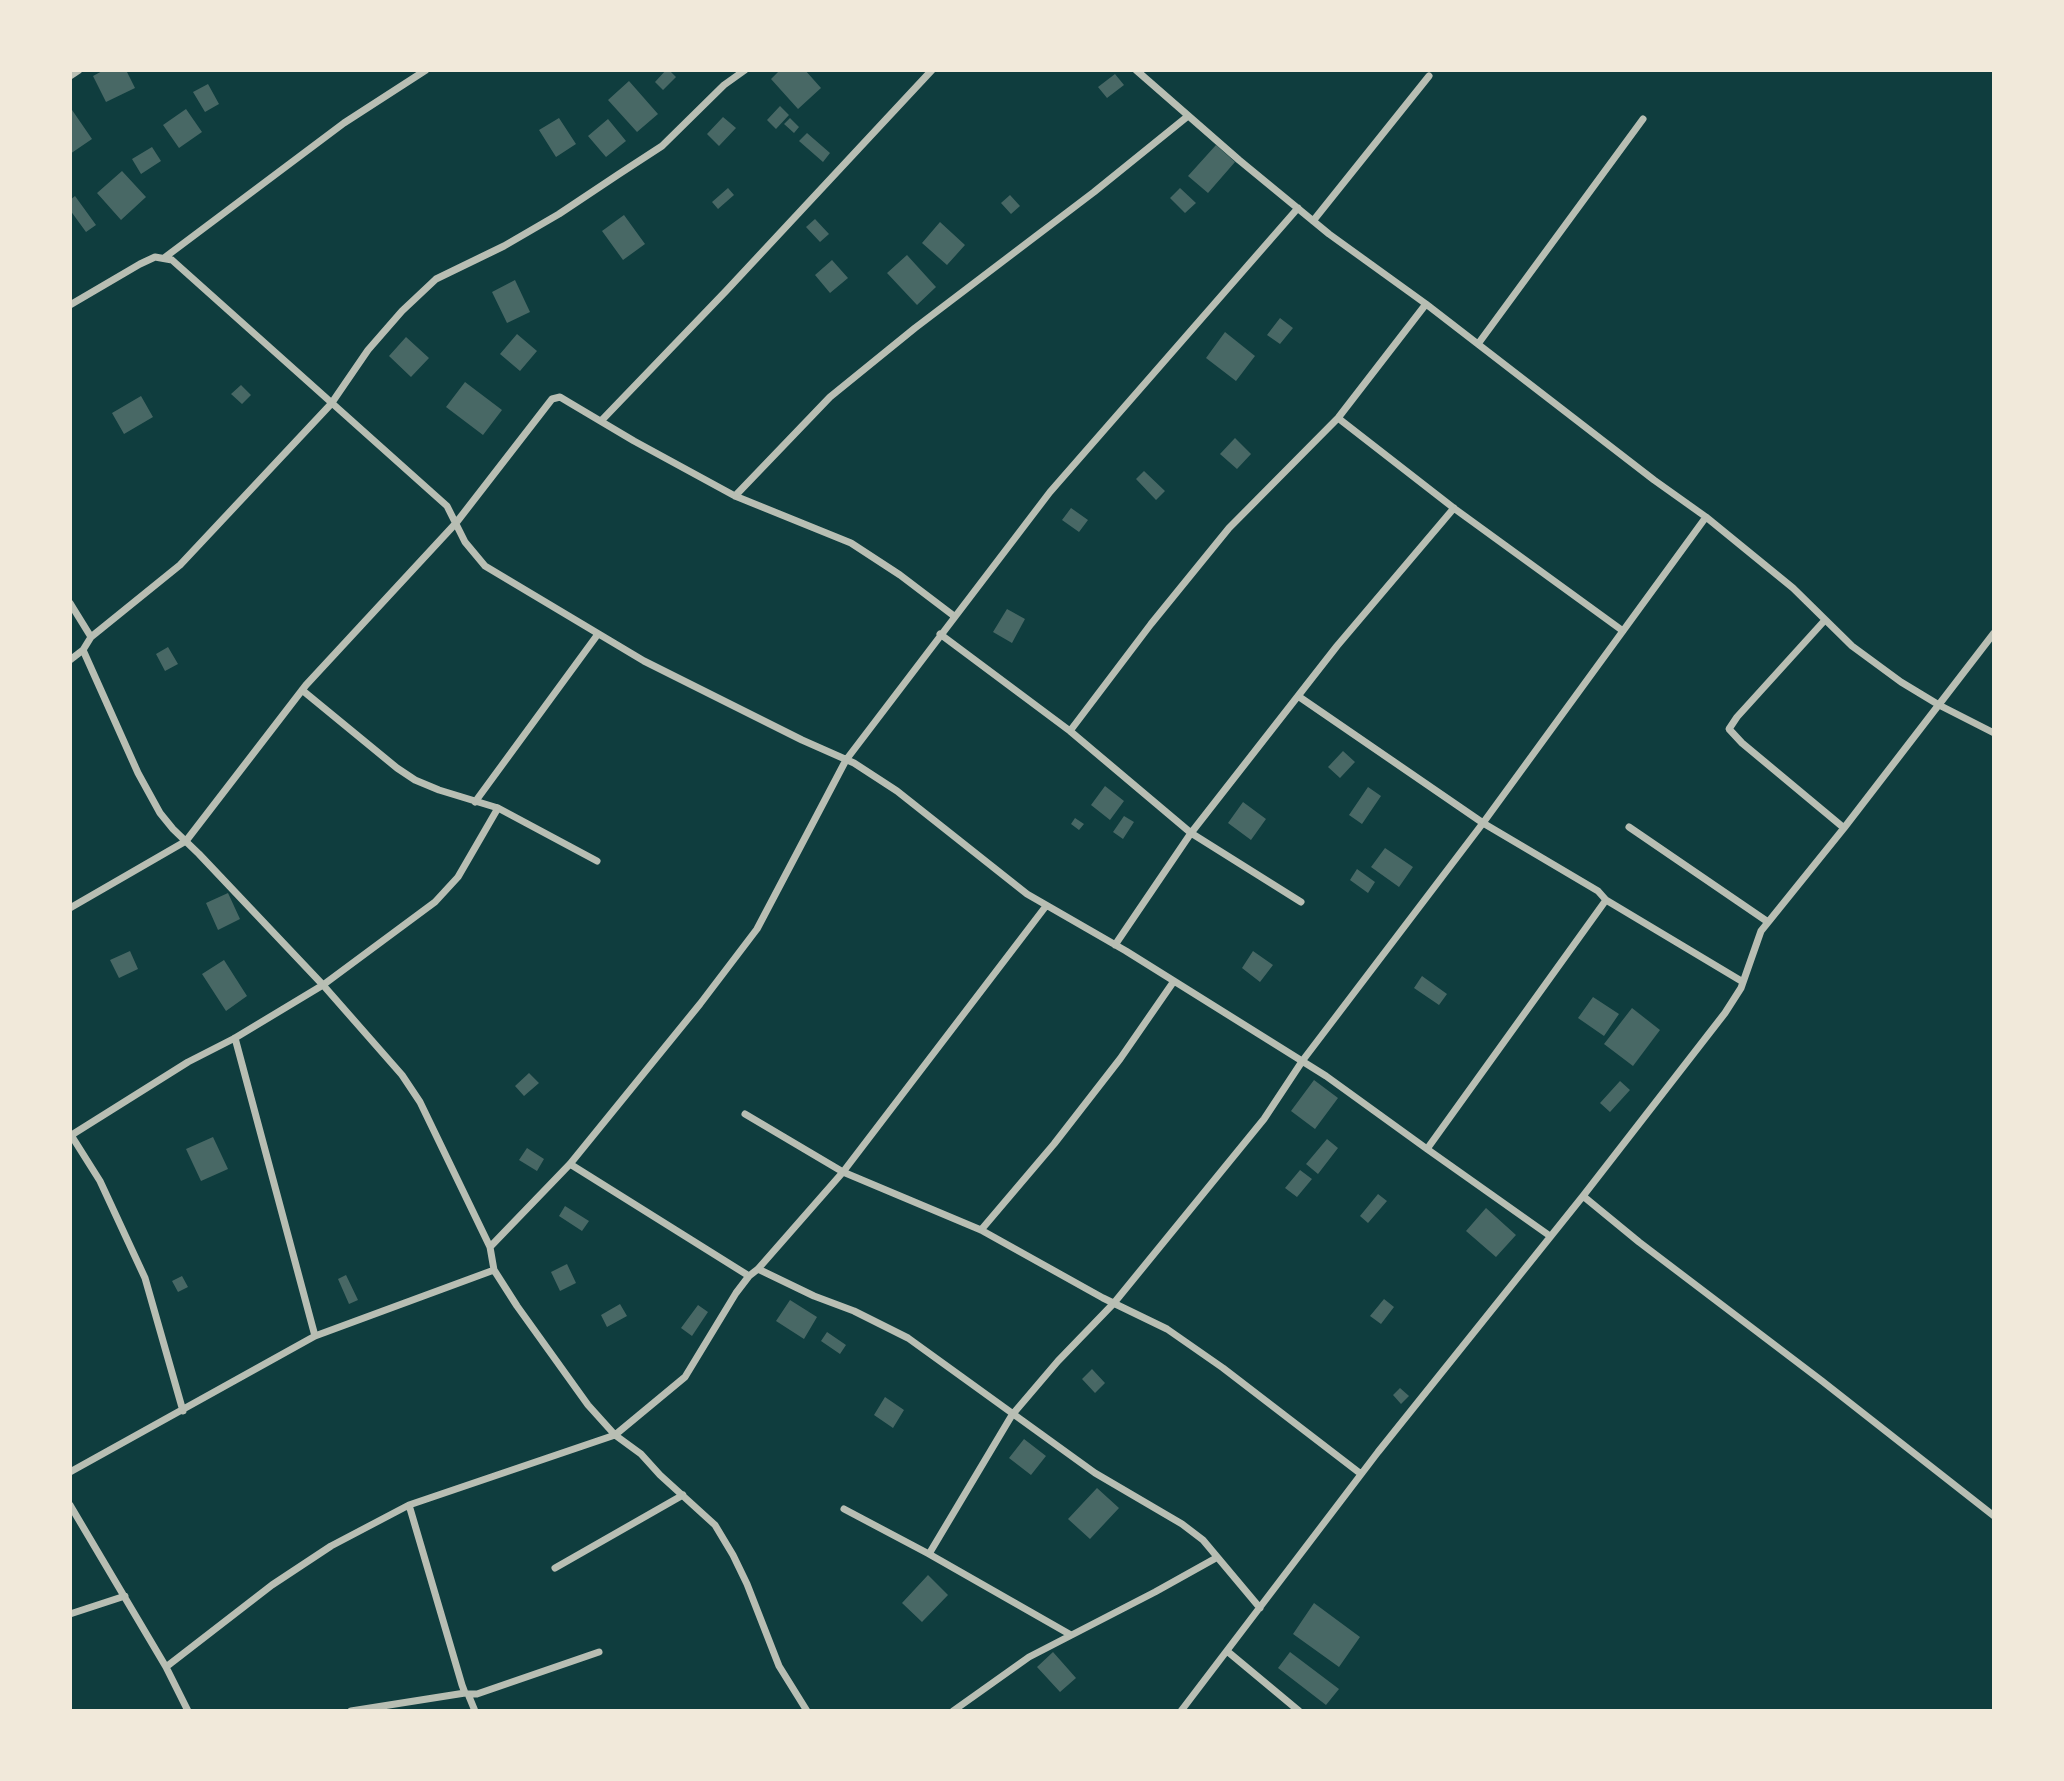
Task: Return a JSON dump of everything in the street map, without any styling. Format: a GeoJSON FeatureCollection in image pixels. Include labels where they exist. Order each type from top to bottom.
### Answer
{"type":"FeatureCollection","features":[{"type":"Feature","properties":{"kind":"street"},"geometry":{"type":"LineString","coordinates":[[70,76],[79,70]]}},
{"type":"Feature","properties":{"kind":"street"},"geometry":{"type":"LineString","coordinates":[[164,258],[344,123],[426,70]]}},
{"type":"Feature","properties":{"kind":"street"},"geometry":{"type":"LineString","coordinates":[[70,660],[83,650],[91,637],[180,565],[331,404],[368,350],[402,311],[436,279],[503,246],[559,214],[662,146],[724,85],[745,70]]}},
{"type":"Feature","properties":{"kind":"street"},"geometry":{"type":"LineString","coordinates":[[601,421],[736,281],[932,70]]}},
{"type":"Feature","properties":{"kind":"street"},"geometry":{"type":"LineString","coordinates":[[1136,70],[1313,221],[1706,517],[1793,588],[1852,646],[1876,665],[1939,705],[1994,733]]}},
{"type":"Feature","properties":{"kind":"street"},"geometry":{"type":"LineString","coordinates":[[1313,221],[1429,76]]}},
{"type":"Feature","properties":{"kind":"street"},"geometry":{"type":"LineString","coordinates":[[735,496],[830,397],[1188,116]]}},
{"type":"Feature","properties":{"kind":"street"},"geometry":{"type":"LineString","coordinates":[[1478,344],[1643,119]]}},
{"type":"Feature","properties":{"kind":"street"},"geometry":{"type":"LineString","coordinates":[[490,1247],[570,1164],[757,929],[846,760],[1050,492],[1298,208]]}},
{"type":"Feature","properties":{"kind":"street"},"geometry":{"type":"LineString","coordinates":[[70,305],[155,257],[179,265],[447,506],[465,542],[485,566],[644,661],[854,763],[897,791],[1027,894],[1303,1060],[1550,1236]]}},
{"type":"Feature","properties":{"kind":"street"},"geometry":{"type":"LineString","coordinates":[[1070,731],[1151,624],[1229,528],[1338,418],[1426,304]]}},
{"type":"Feature","properties":{"kind":"street"},"geometry":{"type":"LineString","coordinates":[[70,908],[186,841],[302,690],[456,523],[552,399],[560,397],[735,496],[852,543],[954,616]]}},
{"type":"Feature","properties":{"kind":"street"},"geometry":{"type":"LineString","coordinates":[[1338,418],[1454,508],[1623,632]]}},
{"type":"Feature","properties":{"kind":"street"},"geometry":{"type":"LineString","coordinates":[[1115,945],[1191,833],[1337,646],[1454,508]]}},
{"type":"Feature","properties":{"kind":"street"},"geometry":{"type":"LineString","coordinates":[[929,1554],[1012,1415],[1058,1361],[1114,1303],[1264,1119],[1303,1060],[1483,823],[1706,517]]}},
{"type":"Feature","properties":{"kind":"street"},"geometry":{"type":"LineString","coordinates":[[70,603],[91,637]]}},
{"type":"Feature","properties":{"kind":"street"},"geometry":{"type":"LineString","coordinates":[[1825,620],[1729,729],[1742,743],[1844,828]]}},
{"type":"Feature","properties":{"kind":"street"},"geometry":{"type":"LineString","coordinates":[[1181,1711],[1361,1474],[1725,1013],[1743,982],[1761,931],[1994,633]]}},
{"type":"Feature","properties":{"kind":"street"},"geometry":{"type":"LineString","coordinates":[[475,802],[598,634]]}},
{"type":"Feature","properties":{"kind":"street"},"geometry":{"type":"LineString","coordinates":[[940,634],[1070,731],[1191,833],[1301,902]]}},
{"type":"Feature","properties":{"kind":"street"},"geometry":{"type":"LineString","coordinates":[[83,650],[160,813],[323,985],[402,1075],[420,1102],[490,1247],[494,1270],[588,1405],[614,1435],[641,1454],[715,1525],[747,1584],[779,1665],[807,1711]]}},
{"type":"Feature","properties":{"kind":"street"},"geometry":{"type":"LineString","coordinates":[[302,690],[415,780],[498,808],[597,861]]}},
{"type":"Feature","properties":{"kind":"street"},"geometry":{"type":"LineString","coordinates":[[1298,696],[1483,823],[1743,982]]}},
{"type":"Feature","properties":{"kind":"street"},"geometry":{"type":"LineString","coordinates":[[183,1411],[145,1278],[100,1181],[70,1135],[188,1062],[235,1038],[323,985],[435,902],[458,877],[498,808]]}},
{"type":"Feature","properties":{"kind":"street"},"geometry":{"type":"LineString","coordinates":[[1629,827],[1768,922]]}},
{"type":"Feature","properties":{"kind":"street"},"geometry":{"type":"LineString","coordinates":[[1427,1149],[1606,900]]}},
{"type":"Feature","properties":{"kind":"street"},"geometry":{"type":"LineString","coordinates":[[166,1667],[272,1585],[331,1546],[409,1504],[614,1435],[685,1377],[749,1276],[843,1172],[1046,906]]}},
{"type":"Feature","properties":{"kind":"street"},"geometry":{"type":"LineString","coordinates":[[981,1230],[1054,1144],[1120,1059],[1174,981]]}},
{"type":"Feature","properties":{"kind":"street"},"geometry":{"type":"LineString","coordinates":[[235,1038],[315,1336]]}},
{"type":"Feature","properties":{"kind":"street"},"geometry":{"type":"LineString","coordinates":[[745,1114],[843,1172],[981,1230],[1167,1329],[1223,1368],[1361,1474]]}},
{"type":"Feature","properties":{"kind":"street"},"geometry":{"type":"LineString","coordinates":[[570,1164],[749,1276]]}},
{"type":"Feature","properties":{"kind":"street"},"geometry":{"type":"LineString","coordinates":[[1583,1196],[1994,1516]]}},
{"type":"Feature","properties":{"kind":"street"},"geometry":{"type":"LineString","coordinates":[[758,1269],[908,1338],[1096,1474],[1182,1524],[1203,1540],[1260,1608]]}},
{"type":"Feature","properties":{"kind":"street"},"geometry":{"type":"LineString","coordinates":[[70,1472],[315,1336],[494,1270]]}},
{"type":"Feature","properties":{"kind":"street"},"geometry":{"type":"LineString","coordinates":[[555,1568],[683,1495]]}},
{"type":"Feature","properties":{"kind":"street"},"geometry":{"type":"LineString","coordinates":[[409,1504],[467,1694],[475,1711]]}},
{"type":"Feature","properties":{"kind":"street"},"geometry":{"type":"LineString","coordinates":[[70,1505],[166,1667],[188,1711]]}},
{"type":"Feature","properties":{"kind":"street"},"geometry":{"type":"LineString","coordinates":[[844,1509],[1071,1635]]}},
{"type":"Feature","properties":{"kind":"street"},"geometry":{"type":"LineString","coordinates":[[954,1711],[1029,1657],[1216,1558]]}},
{"type":"Feature","properties":{"kind":"street"},"geometry":{"type":"LineString","coordinates":[[70,1614],[125,1596]]}},
{"type":"Feature","properties":{"kind":"street"},"geometry":{"type":"LineString","coordinates":[[1227,1651],[1299,1711]]}},
{"type":"Feature","properties":{"kind":"street"},"geometry":{"type":"LineString","coordinates":[[351,1711],[477,1694],[599,1652]]}},
{"type":"Feature","properties":{"kind":"building"},"geometry":{"type":"Polygon","coordinates":[[[104,70],[126,70],[135,88],[106,102],[93,76],[104,70]]]}},
{"type":"Feature","properties":{"kind":"building"},"geometry":{"type":"Polygon","coordinates":[[[666,70],[676,77],[663,90],[655,82],[666,70]]]}},
{"type":"Feature","properties":{"kind":"building"},"geometry":{"type":"Polygon","coordinates":[[[780,70],[805,70],[821,88],[798,109],[771,79],[780,70]]]}},
{"type":"Feature","properties":{"kind":"building"},"geometry":{"type":"Polygon","coordinates":[[[1115,74],[1124,85],[1107,98],[1098,87],[1115,74]]]}},
{"type":"Feature","properties":{"kind":"building"},"geometry":{"type":"Polygon","coordinates":[[[629,81],[658,114],[637,132],[608,100],[629,81]]]}},
{"type":"Feature","properties":{"kind":"building"},"geometry":{"type":"Polygon","coordinates":[[[208,84],[219,104],[205,112],[193,92],[208,84]]]}},
{"type":"Feature","properties":{"kind":"building"},"geometry":{"type":"Polygon","coordinates":[[[780,106],[789,115],[776,129],[767,120],[780,106]]]}},
{"type":"Feature","properties":{"kind":"building"},"geometry":{"type":"Polygon","coordinates":[[[70,107],[92,139],[70,154],[70,107]]]}},
{"type":"Feature","properties":{"kind":"building"},"geometry":{"type":"Polygon","coordinates":[[[186,109],[202,132],[179,148],[163,125],[186,109]]]}},
{"type":"Feature","properties":{"kind":"building"},"geometry":{"type":"Polygon","coordinates":[[[723,117],[736,128],[719,146],[707,134],[723,117]]]}},
{"type":"Feature","properties":{"kind":"building"},"geometry":{"type":"Polygon","coordinates":[[[559,118],[576,144],[556,157],[539,130],[559,118]]]}},
{"type":"Feature","properties":{"kind":"building"},"geometry":{"type":"Polygon","coordinates":[[[790,118],[799,127],[794,133],[784,124],[790,118]]]}},
{"type":"Feature","properties":{"kind":"building"},"geometry":{"type":"Polygon","coordinates":[[[608,119],[626,141],[606,157],[588,136],[608,119]]]}},
{"type":"Feature","properties":{"kind":"building"},"geometry":{"type":"Polygon","coordinates":[[[807,133],[830,153],[823,162],[799,141],[807,133]]]}},
{"type":"Feature","properties":{"kind":"building"},"geometry":{"type":"Polygon","coordinates":[[[1216,145],[1235,162],[1208,193],[1188,176],[1216,145]]]}},
{"type":"Feature","properties":{"kind":"building"},"geometry":{"type":"Polygon","coordinates":[[[152,147],[161,161],[141,174],[132,159],[152,147]]]}},
{"type":"Feature","properties":{"kind":"building"},"geometry":{"type":"Polygon","coordinates":[[[122,171],[146,197],[121,220],[97,193],[122,171]]]}},
{"type":"Feature","properties":{"kind":"building"},"geometry":{"type":"Polygon","coordinates":[[[728,188],[734,195],[718,209],[712,202],[728,188]]]}},
{"type":"Feature","properties":{"kind":"building"},"geometry":{"type":"Polygon","coordinates":[[[1180,188],[1196,203],[1185,213],[1170,198],[1180,188]]]}},
{"type":"Feature","properties":{"kind":"building"},"geometry":{"type":"Polygon","coordinates":[[[1010,195],[1020,206],[1011,214],[1001,203],[1010,195]]]}},
{"type":"Feature","properties":{"kind":"building"},"geometry":{"type":"Polygon","coordinates":[[[75,196],[96,225],[86,232],[70,210],[70,200],[75,196]]]}},
{"type":"Feature","properties":{"kind":"building"},"geometry":{"type":"Polygon","coordinates":[[[624,215],[645,244],[623,260],[602,231],[624,215]]]}},
{"type":"Feature","properties":{"kind":"building"},"geometry":{"type":"Polygon","coordinates":[[[815,219],[829,234],[820,242],[806,227],[815,219]]]}},
{"type":"Feature","properties":{"kind":"building"},"geometry":{"type":"Polygon","coordinates":[[[940,222],[965,245],[947,265],[922,243],[940,222]]]}},
{"type":"Feature","properties":{"kind":"building"},"geometry":{"type":"Polygon","coordinates":[[[907,255],[936,287],[917,305],[887,273],[907,255]]]}},
{"type":"Feature","properties":{"kind":"building"},"geometry":{"type":"Polygon","coordinates":[[[832,260],[848,278],[830,293],[815,275],[832,260]]]}},
{"type":"Feature","properties":{"kind":"building"},"geometry":{"type":"Polygon","coordinates":[[[515,280],[530,312],[507,323],[492,292],[515,280]]]}},
{"type":"Feature","properties":{"kind":"building"},"geometry":{"type":"Polygon","coordinates":[[[1280,318],[1293,328],[1280,344],[1267,335],[1280,318]]]}},
{"type":"Feature","properties":{"kind":"building"},"geometry":{"type":"Polygon","coordinates":[[[1225,332],[1255,356],[1236,381],[1206,358],[1225,332]]]}},
{"type":"Feature","properties":{"kind":"building"},"geometry":{"type":"Polygon","coordinates":[[[517,334],[537,351],[520,371],[500,354],[517,334]]]}},
{"type":"Feature","properties":{"kind":"building"},"geometry":{"type":"Polygon","coordinates":[[[406,337],[429,358],[411,377],[389,356],[406,337]]]}},
{"type":"Feature","properties":{"kind":"building"},"geometry":{"type":"Polygon","coordinates":[[[465,382],[502,410],[483,435],[446,407],[465,382]]]}},
{"type":"Feature","properties":{"kind":"building"},"geometry":{"type":"Polygon","coordinates":[[[241,385],[251,395],[242,404],[231,394],[241,385]]]}},
{"type":"Feature","properties":{"kind":"building"},"geometry":{"type":"Polygon","coordinates":[[[141,396],[153,417],[124,434],[112,413],[141,396]]]}},
{"type":"Feature","properties":{"kind":"building"},"geometry":{"type":"Polygon","coordinates":[[[1235,438],[1251,454],[1237,469],[1220,454],[1235,438]]]}},
{"type":"Feature","properties":{"kind":"building"},"geometry":{"type":"Polygon","coordinates":[[[1144,471],[1165,491],[1156,500],[1136,479],[1144,471]]]}},
{"type":"Feature","properties":{"kind":"building"},"geometry":{"type":"Polygon","coordinates":[[[1071,508],[1088,520],[1079,532],[1062,520],[1071,508]]]}},
{"type":"Feature","properties":{"kind":"building"},"geometry":{"type":"Polygon","coordinates":[[[1007,609],[1025,619],[1012,643],[993,632],[1007,609]]]}},
{"type":"Feature","properties":{"kind":"building"},"geometry":{"type":"Polygon","coordinates":[[[168,647],[178,664],[165,671],[156,654],[168,647]]]}},
{"type":"Feature","properties":{"kind":"building"},"geometry":{"type":"Polygon","coordinates":[[[1343,751],[1355,762],[1340,778],[1328,767],[1343,751]]]}},
{"type":"Feature","properties":{"kind":"building"},"geometry":{"type":"Polygon","coordinates":[[[1105,786],[1124,801],[1110,820],[1091,805],[1105,786]]]}},
{"type":"Feature","properties":{"kind":"building"},"geometry":{"type":"Polygon","coordinates":[[[1368,787],[1381,796],[1362,824],[1349,815],[1368,787]]]}},
{"type":"Feature","properties":{"kind":"building"},"geometry":{"type":"Polygon","coordinates":[[[1243,802],[1266,819],[1251,840],[1228,823],[1243,802]]]}},
{"type":"Feature","properties":{"kind":"building"},"geometry":{"type":"Polygon","coordinates":[[[1124,816],[1134,822],[1123,839],[1113,832],[1124,816]]]}},
{"type":"Feature","properties":{"kind":"building"},"geometry":{"type":"Polygon","coordinates":[[[1075,818],[1084,824],[1079,830],[1071,824],[1075,818]]]}},
{"type":"Feature","properties":{"kind":"building"},"geometry":{"type":"Polygon","coordinates":[[[1385,848],[1413,867],[1399,887],[1371,867],[1385,848]]]}},
{"type":"Feature","properties":{"kind":"building"},"geometry":{"type":"Polygon","coordinates":[[[1357,869],[1375,882],[1368,893],[1350,880],[1357,869]]]}},
{"type":"Feature","properties":{"kind":"building"},"geometry":{"type":"Polygon","coordinates":[[[228,893],[240,919],[218,930],[206,903],[228,893]]]}},
{"type":"Feature","properties":{"kind":"building"},"geometry":{"type":"Polygon","coordinates":[[[130,951],[138,969],[119,978],[110,960],[130,951]]]}},
{"type":"Feature","properties":{"kind":"building"},"geometry":{"type":"Polygon","coordinates":[[[1253,951],[1273,965],[1260,982],[1242,968],[1253,951]]]}},
{"type":"Feature","properties":{"kind":"building"},"geometry":{"type":"Polygon","coordinates":[[[224,960],[247,996],[226,1011],[202,974],[224,960]]]}},
{"type":"Feature","properties":{"kind":"building"},"geometry":{"type":"Polygon","coordinates":[[[1422,976],[1447,994],[1439,1005],[1414,988],[1422,976]]]}},
{"type":"Feature","properties":{"kind":"building"},"geometry":{"type":"Polygon","coordinates":[[[1593,997],[1619,1014],[1604,1036],[1578,1018],[1593,997]]]}},
{"type":"Feature","properties":{"kind":"building"},"geometry":{"type":"Polygon","coordinates":[[[1632,1008],[1660,1030],[1633,1066],[1604,1044],[1632,1008]]]}},
{"type":"Feature","properties":{"kind":"building"},"geometry":{"type":"Polygon","coordinates":[[[529,1073],[539,1083],[524,1096],[515,1086],[529,1073]]]}},
{"type":"Feature","properties":{"kind":"building"},"geometry":{"type":"Polygon","coordinates":[[[1314,1080],[1338,1098],[1315,1129],[1291,1111],[1314,1080]]]}},
{"type":"Feature","properties":{"kind":"building"},"geometry":{"type":"Polygon","coordinates":[[[1620,1081],[1630,1090],[1610,1112],[1600,1103],[1620,1081]]]}},
{"type":"Feature","properties":{"kind":"building"},"geometry":{"type":"Polygon","coordinates":[[[213,1137],[228,1169],[201,1181],[186,1149],[213,1137]]]}},
{"type":"Feature","properties":{"kind":"building"},"geometry":{"type":"Polygon","coordinates":[[[1327,1139],[1338,1148],[1318,1174],[1306,1164],[1327,1139]]]}},
{"type":"Feature","properties":{"kind":"building"},"geometry":{"type":"Polygon","coordinates":[[[527,1148],[544,1159],[537,1171],[519,1160],[527,1148]]]}},
{"type":"Feature","properties":{"kind":"building"},"geometry":{"type":"Polygon","coordinates":[[[1300,1170],[1312,1179],[1297,1197],[1285,1188],[1300,1170]]]}},
{"type":"Feature","properties":{"kind":"building"},"geometry":{"type":"Polygon","coordinates":[[[1378,1194],[1387,1201],[1368,1223],[1360,1216],[1378,1194]]]}},
{"type":"Feature","properties":{"kind":"building"},"geometry":{"type":"Polygon","coordinates":[[[565,1206],[589,1221],[582,1231],[559,1216],[565,1206]]]}},
{"type":"Feature","properties":{"kind":"building"},"geometry":{"type":"Polygon","coordinates":[[[1486,1208],[1516,1235],[1496,1257],[1466,1231],[1486,1208]]]}},
{"type":"Feature","properties":{"kind":"building"},"geometry":{"type":"Polygon","coordinates":[[[567,1264],[576,1283],[560,1291],[551,1272],[567,1264]]]}},
{"type":"Feature","properties":{"kind":"building"},"geometry":{"type":"Polygon","coordinates":[[[346,1275],[358,1300],[349,1304],[338,1279],[346,1275]]]}},
{"type":"Feature","properties":{"kind":"building"},"geometry":{"type":"Polygon","coordinates":[[[182,1276],[188,1287],[178,1292],[172,1281],[182,1276]]]}},
{"type":"Feature","properties":{"kind":"building"},"geometry":{"type":"Polygon","coordinates":[[[1384,1299],[1394,1307],[1381,1324],[1370,1316],[1384,1299]]]}},
{"type":"Feature","properties":{"kind":"building"},"geometry":{"type":"Polygon","coordinates":[[[790,1300],[817,1317],[804,1339],[776,1321],[790,1300]]]}},
{"type":"Feature","properties":{"kind":"building"},"geometry":{"type":"Polygon","coordinates":[[[620,1304],[627,1316],[607,1327],[601,1315],[620,1304]]]}},
{"type":"Feature","properties":{"kind":"building"},"geometry":{"type":"Polygon","coordinates":[[[698,1305],[708,1312],[692,1336],[681,1328],[698,1305]]]}},
{"type":"Feature","properties":{"kind":"building"},"geometry":{"type":"Polygon","coordinates":[[[827,1332],[846,1345],[840,1354],[821,1341],[827,1332]]]}},
{"type":"Feature","properties":{"kind":"building"},"geometry":{"type":"Polygon","coordinates":[[[1092,1369],[1105,1383],[1095,1393],[1082,1379],[1092,1369]]]}},
{"type":"Feature","properties":{"kind":"building"},"geometry":{"type":"Polygon","coordinates":[[[1400,1388],[1409,1396],[1401,1404],[1393,1395],[1400,1388]]]}},
{"type":"Feature","properties":{"kind":"building"},"geometry":{"type":"Polygon","coordinates":[[[885,1397],[904,1410],[893,1428],[874,1415],[885,1397]]]}},
{"type":"Feature","properties":{"kind":"building"},"geometry":{"type":"Polygon","coordinates":[[[1024,1439],[1046,1456],[1031,1475],[1009,1458],[1024,1439]]]}},
{"type":"Feature","properties":{"kind":"building"},"geometry":{"type":"Polygon","coordinates":[[[1097,1488],[1119,1508],[1090,1539],[1068,1519],[1097,1488]]]}},
{"type":"Feature","properties":{"kind":"building"},"geometry":{"type":"Polygon","coordinates":[[[928,1575],[948,1595],[922,1622],[902,1603],[928,1575]]]}},
{"type":"Feature","properties":{"kind":"building"},"geometry":{"type":"Polygon","coordinates":[[[1314,1603],[1360,1637],[1339,1667],[1293,1634],[1314,1603]]]}},
{"type":"Feature","properties":{"kind":"building"},"geometry":{"type":"Polygon","coordinates":[[[1053,1652],[1076,1678],[1060,1692],[1037,1667],[1053,1652]]]}},
{"type":"Feature","properties":{"kind":"building"},"geometry":{"type":"Polygon","coordinates":[[[1290,1652],[1339,1689],[1326,1705],[1278,1668],[1290,1652]]]}}]}
